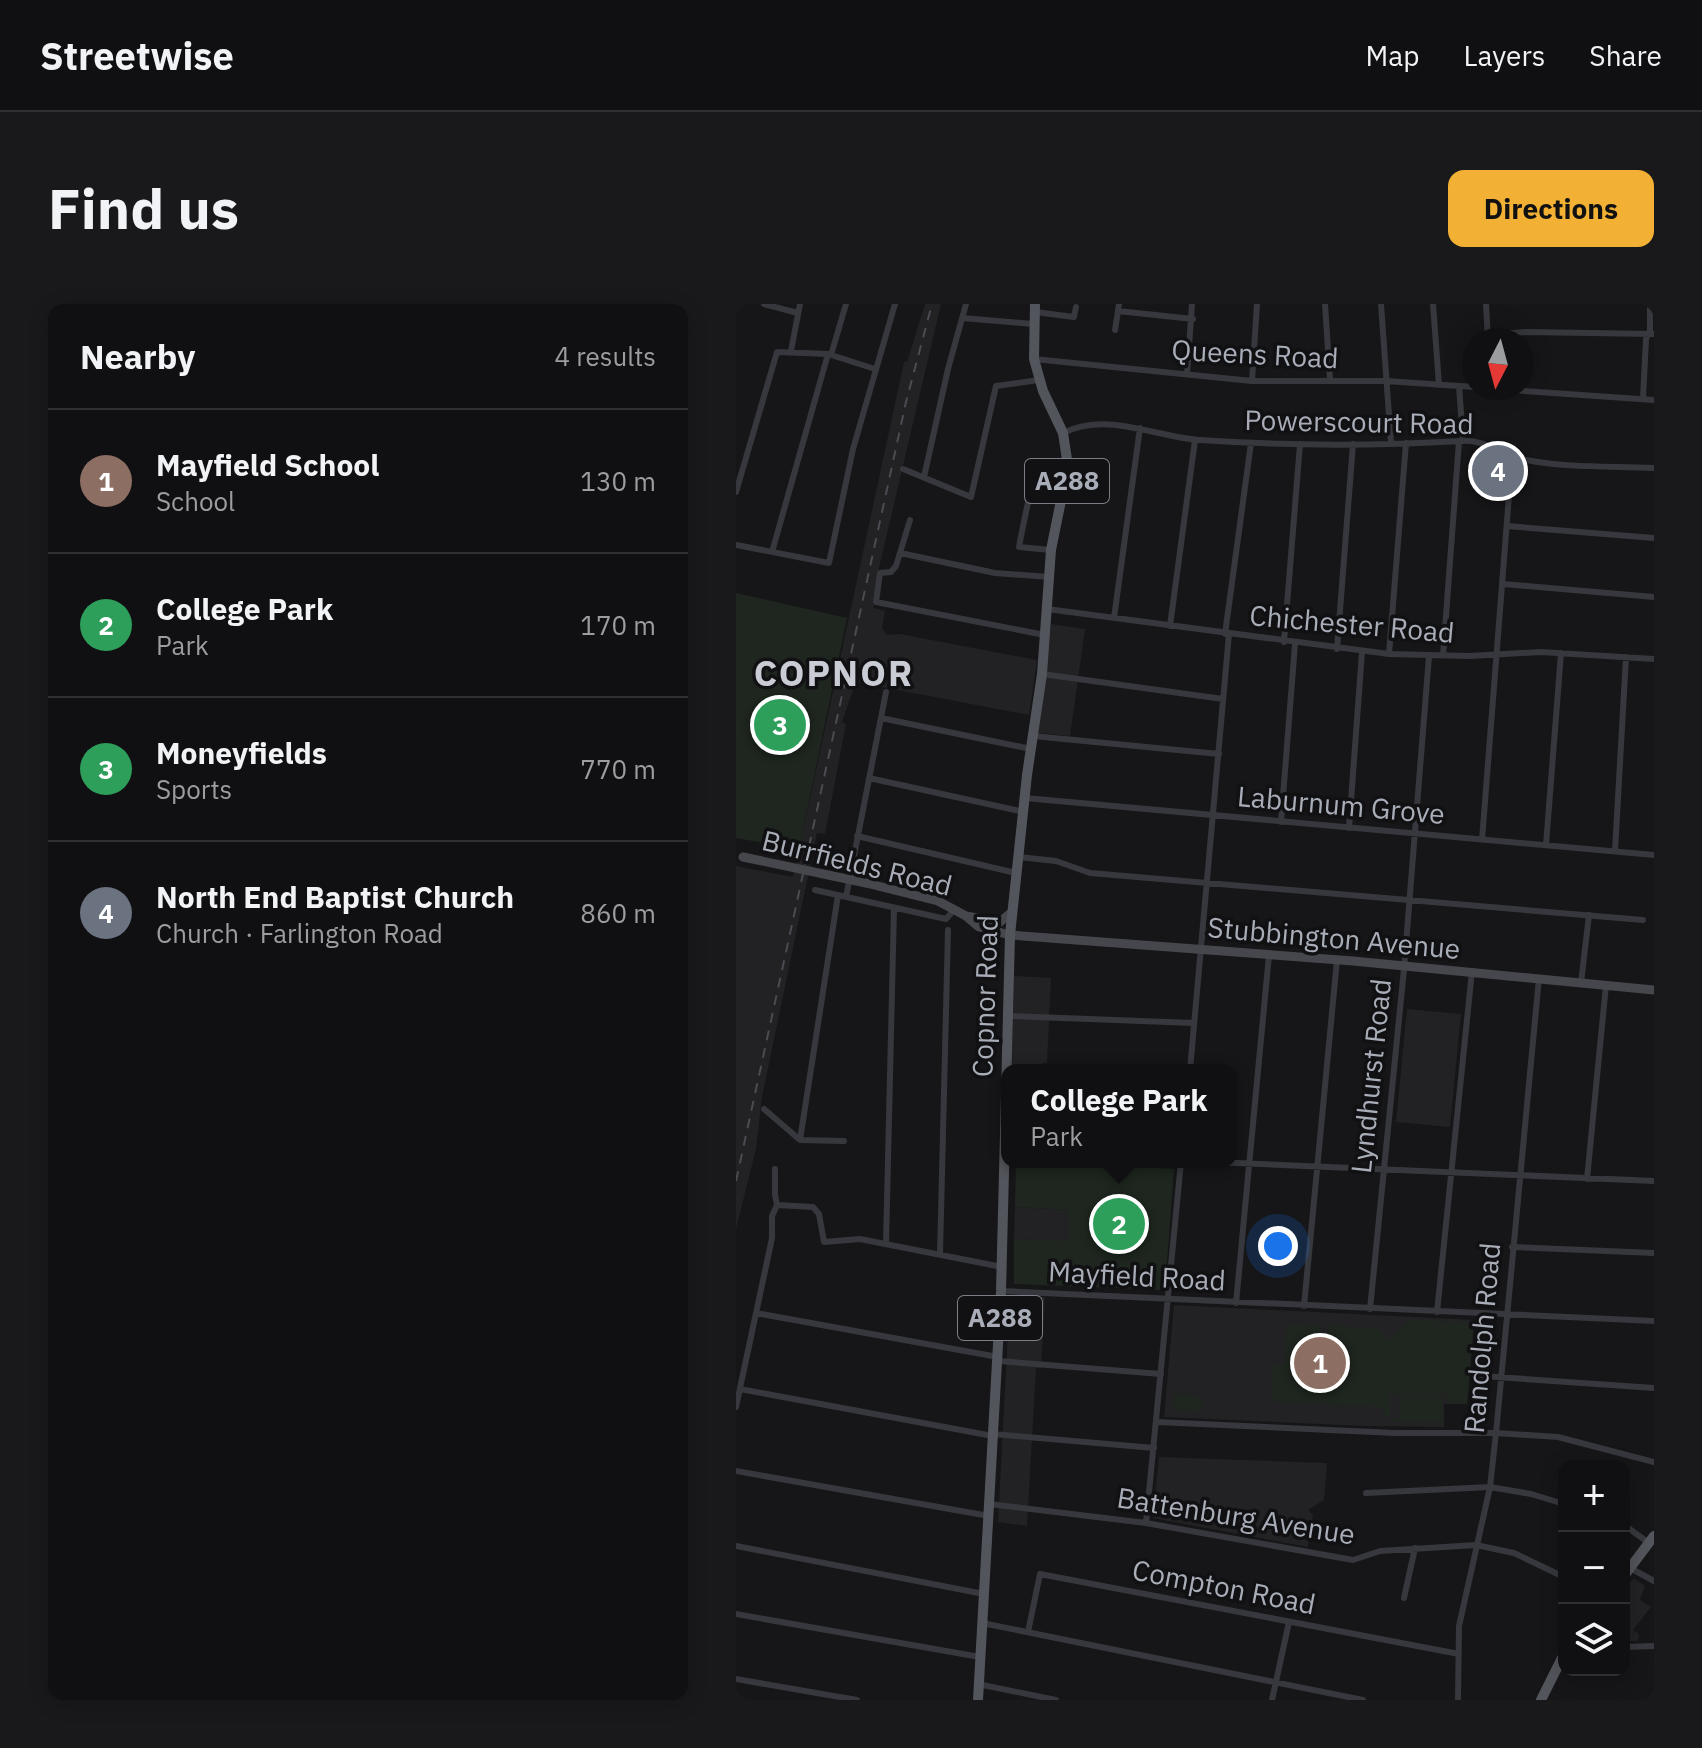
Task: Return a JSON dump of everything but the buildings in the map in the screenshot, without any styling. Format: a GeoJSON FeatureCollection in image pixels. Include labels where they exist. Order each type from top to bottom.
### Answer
{"type":"FeatureCollection","features":[{"type":"Feature","properties":{"kind":"main road","name":"Copnor Road"},"geometry":{"type":"LineString","coordinates":[[1007,1064],[1012,912],[1042,674],[1051,550],[1068,466],[1063,433],[1039,380],[1034,359],[1034,313]]}},
{"type":"Feature","properties":{"kind":"main road","name":"Copnor Road"},"geometry":{"type":"LineString","coordinates":[[978,1700],[998,1359],[1005,1168]]}},
{"type":"Feature","properties":{"kind":"main road"},"geometry":{"type":"LineString","coordinates":[[1630,1568],[1651,1539]]}},
{"type":"Feature","properties":{"kind":"main road"},"geometry":{"type":"LineString","coordinates":[[1541,1700],[1558,1666]]}},
{"type":"Feature","properties":{"kind":"street"},"geometry":{"type":"LineString","coordinates":[[764,304],[798,313]]}},
{"type":"Feature","properties":{"kind":"street"},"geometry":{"type":"LineString","coordinates":[[791,351],[800,304]]}},
{"type":"Feature","properties":{"kind":"street"},"geometry":{"type":"LineString","coordinates":[[772,552],[846,304]]}},
{"type":"Feature","properties":{"kind":"street"},"geometry":{"type":"LineString","coordinates":[[736,545],[826,564],[830,560],[851,461],[895,304]]}},
{"type":"Feature","properties":{"kind":"street"},"geometry":{"type":"LineString","coordinates":[[924,477],[966,304]]}},
{"type":"Feature","properties":{"kind":"street"},"geometry":{"type":"LineString","coordinates":[[1187,374],[1192,304]]}},
{"type":"Feature","properties":{"kind":"street"},"geometry":{"type":"LineString","coordinates":[[1252,381],[1257,304]]}},
{"type":"Feature","properties":{"kind":"street"},"geometry":{"type":"LineString","coordinates":[[1325,304],[1330,380]]}},
{"type":"Feature","properties":{"kind":"street"},"geometry":{"type":"LineString","coordinates":[[1381,304],[1391,443]]}},
{"type":"Feature","properties":{"kind":"street"},"geometry":{"type":"LineString","coordinates":[[1433,304],[1439,385]]}},
{"type":"Feature","properties":{"kind":"street"},"geometry":{"type":"LineString","coordinates":[[1486,304],[1487,328]]}},
{"type":"Feature","properties":{"kind":"street"},"geometry":{"type":"LineString","coordinates":[[1643,399],[1651,334],[1650,304]]}},
{"type":"Feature","properties":{"kind":"street"},"geometry":{"type":"LineString","coordinates":[[962,318],[1034,313],[1074,317],[1076,307]]}},
{"type":"Feature","properties":{"kind":"street"},"geometry":{"type":"LineString","coordinates":[[1115,330],[1119,307],[1193,319]]}},
{"type":"Feature","properties":{"kind":"street"},"geometry":{"type":"LineString","coordinates":[[1534,332],[1651,334]]}},
{"type":"Feature","properties":{"kind":"street"},"geometry":{"type":"LineString","coordinates":[[736,492],[780,350],[829,355],[875,369]]}},
{"type":"Feature","properties":{"kind":"street","name":"Queens Road"},"geometry":{"type":"LineString","coordinates":[[1034,359],[1252,381],[1386,381],[1462,386]]}},
{"type":"Feature","properties":{"kind":"street"},"geometry":{"type":"LineString","coordinates":[[903,469],[971,497],[996,386],[1039,380]]}},
{"type":"Feature","properties":{"kind":"street"},"geometry":{"type":"LineString","coordinates":[[1443,656],[1461,441],[1459,386]]}},
{"type":"Feature","properties":{"kind":"street"},"geometry":{"type":"LineString","coordinates":[[1534,391],[1654,400]]}},
{"type":"Feature","properties":{"kind":"street","name":"Powerscourt Road"},"geometry":{"type":"LineString","coordinates":[[1063,433],[1094,423],[1140,428],[1195,440],[1251,443],[1461,441],[1535,462],[1654,468]]}},
{"type":"Feature","properties":{"kind":"street"},"geometry":{"type":"LineString","coordinates":[[1114,618],[1140,428]]}},
{"type":"Feature","properties":{"kind":"street"},"geometry":{"type":"LineString","coordinates":[[1170,626],[1195,440]]}},
{"type":"Feature","properties":{"kind":"street"},"geometry":{"type":"LineString","coordinates":[[1191,1064],[1214,816],[1227,634],[1251,443]]}},
{"type":"Feature","properties":{"kind":"street"},"geometry":{"type":"LineString","coordinates":[[1389,654],[1406,443]]}},
{"type":"Feature","properties":{"kind":"street"},"geometry":{"type":"LineString","coordinates":[[1284,642],[1300,444]]}},
{"type":"Feature","properties":{"kind":"street"},"geometry":{"type":"LineString","coordinates":[[1337,649],[1353,444]]}},
{"type":"Feature","properties":{"kind":"street"},"geometry":{"type":"LineString","coordinates":[[736,456],[746,459]]}},
{"type":"Feature","properties":{"kind":"street"},"geometry":{"type":"LineString","coordinates":[[1482,840],[1512,457]]}},
{"type":"Feature","properties":{"kind":"street"},"geometry":{"type":"LineString","coordinates":[[1051,550],[1019,547],[1036,463],[1068,466]]}},
{"type":"Feature","properties":{"kind":"street"},"geometry":{"type":"LineString","coordinates":[[910,520],[894,570],[880,573],[875,600],[878,603],[1045,635]]}},
{"type":"Feature","properties":{"kind":"street"},"geometry":{"type":"LineString","coordinates":[[1507,526],[1654,538]]}},
{"type":"Feature","properties":{"kind":"street"},"geometry":{"type":"LineString","coordinates":[[900,553],[995,573],[1049,577]]}},
{"type":"Feature","properties":{"kind":"street"},"geometry":{"type":"LineString","coordinates":[[1503,584],[1654,597]]}},
{"type":"Feature","properties":{"kind":"street","name":"Chichester Road"},"geometry":{"type":"LineString","coordinates":[[1047,609],[1362,652],[1429,656],[1561,653],[1654,659]]}},
{"type":"Feature","properties":{"kind":"street"},"geometry":{"type":"LineString","coordinates":[[1281,822],[1295,644]]}},
{"type":"Feature","properties":{"kind":"street"},"geometry":{"type":"LineString","coordinates":[[1349,828],[1362,652]]}},
{"type":"Feature","properties":{"kind":"street"},"geometry":{"type":"LineString","coordinates":[[1546,845],[1561,653]]}},
{"type":"Feature","properties":{"kind":"street","name":"Lyndhurst Road"},"geometry":{"type":"LineString","coordinates":[[1370,1309],[1404,965],[1429,656]]}},
{"type":"Feature","properties":{"kind":"street"},"geometry":{"type":"LineString","coordinates":[[1615,851],[1626,657]]}},
{"type":"Feature","properties":{"kind":"street"},"geometry":{"type":"LineString","coordinates":[[1042,674],[1223,699]]}},
{"type":"Feature","properties":{"kind":"street"},"geometry":{"type":"LineString","coordinates":[[800,1140],[842,896],[886,692]]}},
{"type":"Feature","properties":{"kind":"street"},"geometry":{"type":"LineString","coordinates":[[881,718],[1031,749]]}},
{"type":"Feature","properties":{"kind":"street"},"geometry":{"type":"LineString","coordinates":[[1033,736],[1219,754]]}},
{"type":"Feature","properties":{"kind":"street"},"geometry":{"type":"LineString","coordinates":[[869,778],[1024,812]]}},
{"type":"Feature","properties":{"kind":"street","name":"Laburnum Grove"},"geometry":{"type":"LineString","coordinates":[[1025,798],[1654,855]]}},
{"type":"Feature","properties":{"kind":"street"},"geometry":{"type":"LineString","coordinates":[[857,836],[1016,873]]}},
{"type":"Feature","properties":{"kind":"street","name":"Burrfields Road"},"geometry":{"type":"LineString","coordinates":[[740,856],[938,901],[979,927],[1010,935]]}},
{"type":"Feature","properties":{"kind":"street"},"geometry":{"type":"LineString","coordinates":[[1019,857],[1056,861],[1090,873],[1643,920]]}},
{"type":"Feature","properties":{"kind":"street"},"geometry":{"type":"LineString","coordinates":[[815,890],[946,919],[955,909]]}},
{"type":"Feature","properties":{"kind":"street"},"geometry":{"type":"LineString","coordinates":[[886,1244],[894,908]]}},
{"type":"Feature","properties":{"kind":"street","name":"Burrfields Road"},"geometry":{"type":"LineString","coordinates":[[966,916],[1000,922],[1012,912]]}},
{"type":"Feature","properties":{"kind":"street"},"geometry":{"type":"LineString","coordinates":[[1581,983],[1589,915]]}},
{"type":"Feature","properties":{"kind":"street"},"geometry":{"type":"LineString","coordinates":[[940,1254],[948,930]]}},
{"type":"Feature","properties":{"kind":"street","name":"Stubbington Avenue"},"geometry":{"type":"LineString","coordinates":[[1010,935],[1404,965],[1654,990]]}},
{"type":"Feature","properties":{"kind":"street"},"geometry":{"type":"LineString","coordinates":[[1236,1303],[1269,955]]}},
{"type":"Feature","properties":{"kind":"street"},"geometry":{"type":"LineString","coordinates":[[1304,1306],[1337,960]]}},
{"type":"Feature","properties":{"kind":"street"},"geometry":{"type":"LineString","coordinates":[[1437,1312],[1472,971]]}},
{"type":"Feature","properties":{"kind":"street","name":"Randolph Road"},"geometry":{"type":"LineString","coordinates":[[1458,1700],[1459,1626],[1490,1487],[1539,978]]}},
{"type":"Feature","properties":{"kind":"street"},"geometry":{"type":"LineString","coordinates":[[1587,1179],[1606,985]]}},
{"type":"Feature","properties":{"kind":"street"},"geometry":{"type":"LineString","coordinates":[[1009,1016],[1194,1023]]}},
{"type":"Feature","properties":{"kind":"street"},"geometry":{"type":"LineString","coordinates":[[764,1109],[800,1140],[844,1141]]}},
{"type":"Feature","properties":{"kind":"street"},"geometry":{"type":"LineString","coordinates":[[1237,1163],[1654,1181]]}},
{"type":"Feature","properties":{"kind":"street"},"geometry":{"type":"LineString","coordinates":[[1146,1523],[1180,1168]]}},
{"type":"Feature","properties":{"kind":"street"},"geometry":{"type":"LineString","coordinates":[[736,1407],[772,1238],[772,1216],[777,1205],[775,1169]]}},
{"type":"Feature","properties":{"kind":"street"},"geometry":{"type":"LineString","coordinates":[[777,1205],[813,1207],[819,1214],[824,1242],[854,1238],[1002,1267]]}},
{"type":"Feature","properties":{"kind":"street"},"geometry":{"type":"LineString","coordinates":[[1512,1247],[1654,1253]]}},
{"type":"Feature","properties":{"kind":"street","name":"Mayfield Road"},"geometry":{"type":"LineString","coordinates":[[1001,1291],[1654,1321]]}},
{"type":"Feature","properties":{"kind":"street"},"geometry":{"type":"LineString","coordinates":[[756,1313],[998,1359],[1161,1374]]}},
{"type":"Feature","properties":{"kind":"street"},"geometry":{"type":"LineString","coordinates":[[1482,1376],[1654,1388]]}},
{"type":"Feature","properties":{"kind":"street"},"geometry":{"type":"LineString","coordinates":[[740,1389],[993,1435],[1154,1448]]}},
{"type":"Feature","properties":{"kind":"street"},"geometry":{"type":"LineString","coordinates":[[1157,1422],[1558,1437],[1654,1462]]}},
{"type":"Feature","properties":{"kind":"street","name":"Battenburg Avenue"},"geometry":{"type":"LineString","coordinates":[[736,1471],[990,1510],[1146,1523],[1353,1560],[1380,1551],[1476,1545],[1514,1553],[1558,1574]]}},
{"type":"Feature","properties":{"kind":"street"},"geometry":{"type":"LineString","coordinates":[[1366,1493],[1490,1487],[1558,1502]]}},
{"type":"Feature","properties":{"kind":"street"},"geometry":{"type":"LineString","coordinates":[[1630,1528],[1651,1539]]}},
{"type":"Feature","properties":{"kind":"street"},"geometry":{"type":"LineString","coordinates":[[736,1546],[984,1594]]}},
{"type":"Feature","properties":{"kind":"street"},"geometry":{"type":"LineString","coordinates":[[1404,1598],[1415,1548]]}},
{"type":"Feature","properties":{"kind":"street"},"geometry":{"type":"LineString","coordinates":[[1630,1573],[1654,1581]]}},
{"type":"Feature","properties":{"kind":"street","name":"Compton Road"},"geometry":{"type":"LineString","coordinates":[[1028,1632],[1040,1574],[1459,1654]]}},
{"type":"Feature","properties":{"kind":"street"},"geometry":{"type":"LineString","coordinates":[[736,1614],[980,1657]]}},
{"type":"Feature","properties":{"kind":"street"},"geometry":{"type":"LineString","coordinates":[[1272,1700],[1289,1622]]}},
{"type":"Feature","properties":{"kind":"street"},"geometry":{"type":"LineString","coordinates":[[982,1623],[1363,1700]]}},
{"type":"Feature","properties":{"kind":"street"},"geometry":{"type":"LineString","coordinates":[[1630,1647],[1654,1646]]}},
{"type":"Feature","properties":{"kind":"street"},"geometry":{"type":"LineString","coordinates":[[736,1679],[857,1700]]}},
{"type":"Feature","properties":{"kind":"street"},"geometry":{"type":"LineString","coordinates":[[978,1684],[1056,1700]]}},
{"type":"Feature","properties":{"kind":"shaded area"},"geometry":{"type":"Polygon","coordinates":[[[925,304],[941,304],[879,568],[874,608],[885,611],[882,628],[887,635],[900,634],[1037,660],[1029,715],[856,682],[842,722],[846,724],[825,834],[817,833],[762,1097],[756,1149],[736,1229],[736,866],[793,877],[904,362],[907,362],[925,304]]]}},
{"type":"Feature","properties":{"kind":"shaded area"},"geometry":{"type":"Polygon","coordinates":[[[736,593],[847,618],[799,849],[736,838],[736,593]]]}},
{"type":"Feature","properties":{"kind":"shaded area"},"geometry":{"type":"Polygon","coordinates":[[[1051,624],[1085,629],[1070,736],[1038,733],[1051,624]]]}},
{"type":"Feature","properties":{"kind":"shaded area"},"geometry":{"type":"Polygon","coordinates":[[[1014,976],[1051,978],[1047,1063],[1012,1064],[1014,976]]]}},
{"type":"Feature","properties":{"kind":"shaded area"},"geometry":{"type":"Polygon","coordinates":[[[1407,1009],[1461,1014],[1450,1127],[1396,1122],[1407,1009]]]}},
{"type":"Feature","properties":{"kind":"shaded area"},"geometry":{"type":"Polygon","coordinates":[[[1016,1168],[1174,1169],[1165,1290],[1014,1284],[1014,1239],[1068,1241],[1068,1210],[1015,1207],[1016,1168]]]}},
{"type":"Feature","properties":{"kind":"shaded area"},"geometry":{"type":"Polygon","coordinates":[[[1015,1207],[1069,1210],[1068,1242],[1014,1239],[1015,1207]]]}},
{"type":"Feature","properties":{"kind":"shaded area"},"geometry":{"type":"Polygon","coordinates":[[[1010,1295],[1045,1297],[1041,1368],[1036,1368],[1027,1526],[998,1522],[1010,1295]]]}},
{"type":"Feature","properties":{"kind":"shaded area"},"geometry":{"type":"Polygon","coordinates":[[[1174,1305],[1474,1320],[1467,1404],[1444,1404],[1444,1427],[1164,1417],[1174,1305]]]}},
{"type":"Feature","properties":{"kind":"shaded area"},"geometry":{"type":"Polygon","coordinates":[[[1410,1320],[1474,1322],[1467,1404],[1447,1404],[1447,1394],[1390,1394],[1390,1416],[1387,1416],[1379,1407],[1272,1401],[1272,1365],[1285,1365],[1287,1324],[1320,1325],[1320,1334],[1328,1334],[1329,1326],[1378,1328],[1390,1340],[1410,1320]]]}},
{"type":"Feature","properties":{"kind":"shaded area"},"geometry":{"type":"Polygon","coordinates":[[[1174,1395],[1202,1396],[1201,1412],[1173,1410],[1174,1395]]]}},
{"type":"Feature","properties":{"kind":"shaded area"},"geometry":{"type":"Polygon","coordinates":[[[1400,1395],[1443,1396],[1442,1422],[1391,1421],[1391,1418],[1400,1417],[1400,1395]]]}},
{"type":"Feature","properties":{"kind":"shaded area"},"geometry":{"type":"Polygon","coordinates":[[[1159,1457],[1327,1463],[1324,1500],[1308,1510],[1313,1515],[1308,1547],[1153,1518],[1159,1457]]]}},
{"type":"Feature","properties":{"kind":"shaded area"},"geometry":{"type":"Polygon","coordinates":[[[1634,1578],[1645,1586],[1640,1600],[1651,1607],[1633,1630],[1639,1634],[1638,1641],[1630,1641],[1630,1583],[1634,1578]]]}},
{"type":"Feature","properties":{"kind":"railway"},"geometry":{"type":"LineString","coordinates":[[736,1181],[906,402],[932,304]]}},
{"type":"Feature","properties":{"kind":"place","name":"North End Baptist Church"},"geometry":{"type":"Point","coordinates":[1498,471]}},
{"type":"Feature","properties":{"kind":"place","name":"Moneyfields"},"geometry":{"type":"Point","coordinates":[780,725]}},
{"type":"Feature","properties":{"kind":"place","name":"College Park"},"geometry":{"type":"Point","coordinates":[1119,1224]}},
{"type":"Feature","properties":{"kind":"place","name":"Mayfield School"},"geometry":{"type":"Point","coordinates":[1320,1363]}},
{"type":"Feature","properties":{"kind":"district","name":"COPNOR"},"geometry":{"type":"Point","coordinates":[834,673]}}]}
